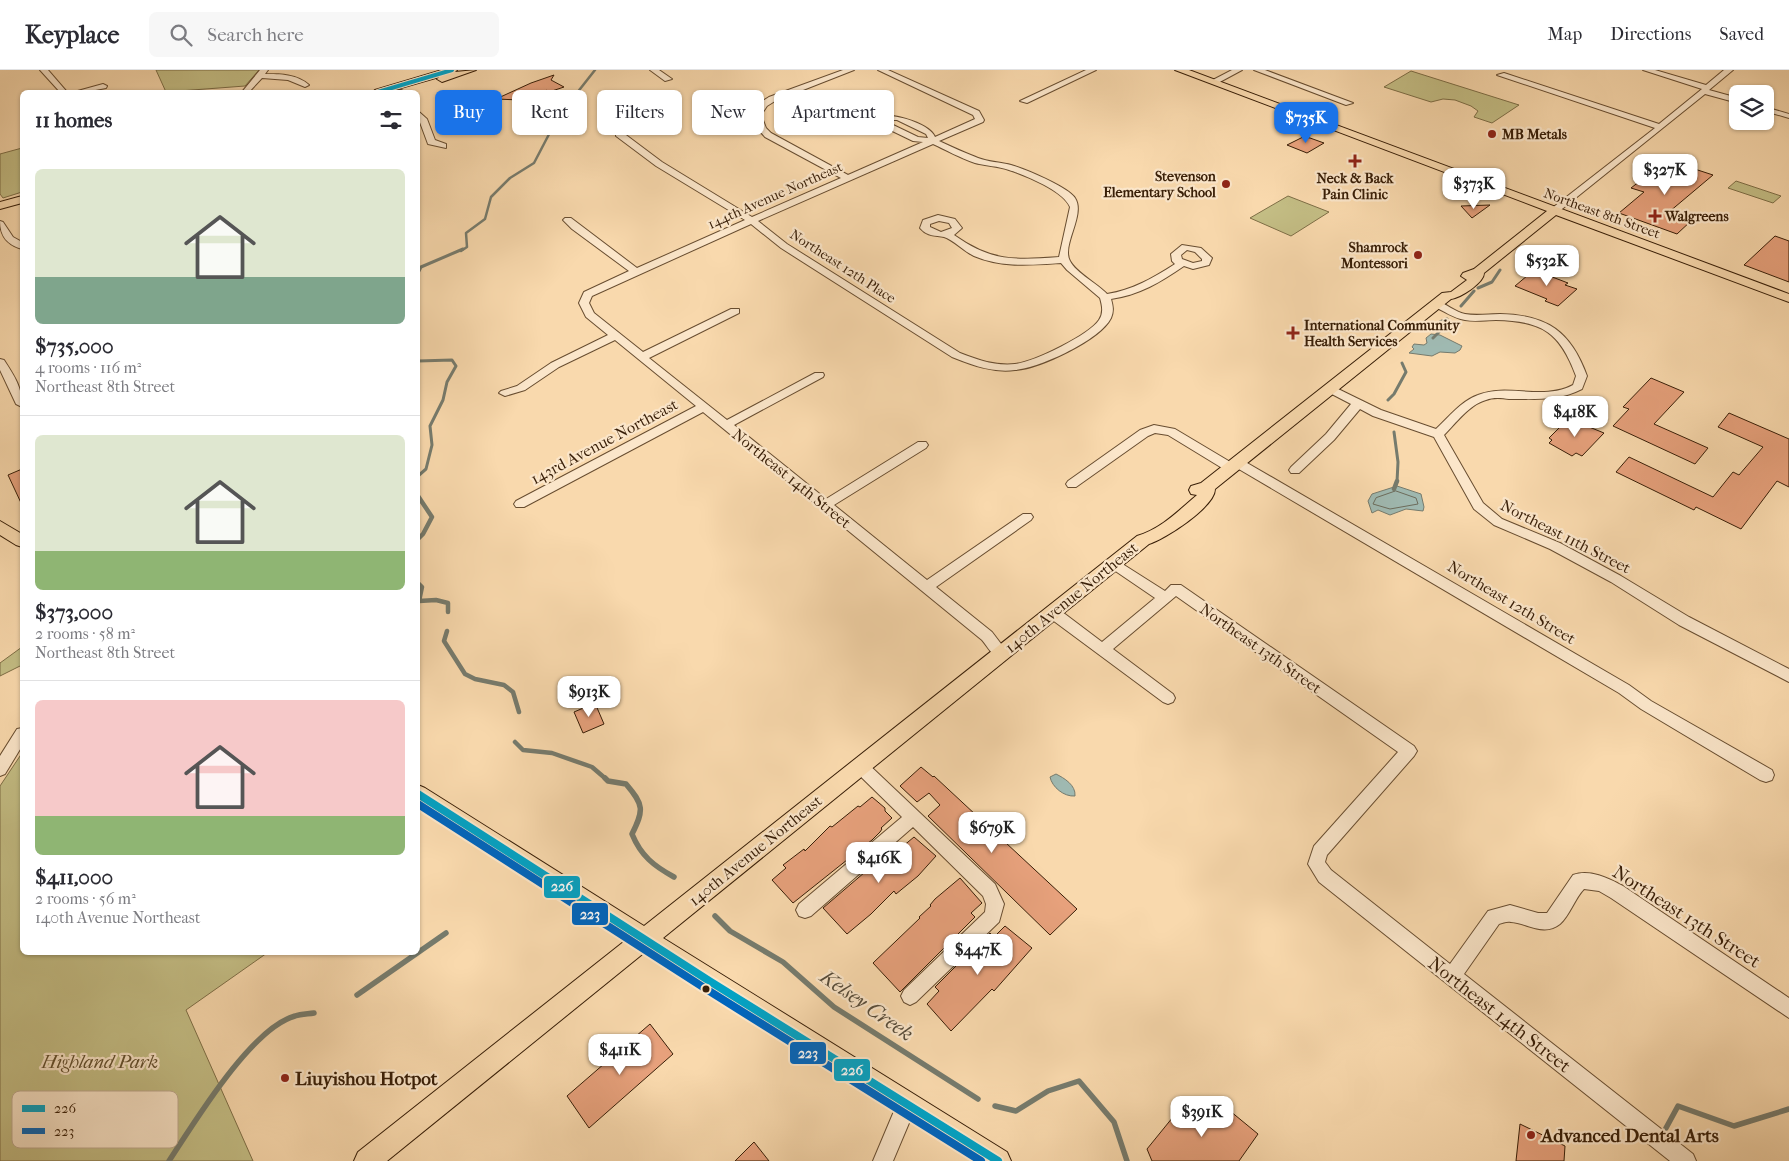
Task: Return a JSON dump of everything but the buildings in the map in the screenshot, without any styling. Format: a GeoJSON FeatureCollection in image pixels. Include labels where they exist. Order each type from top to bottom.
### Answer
{"type":"FeatureCollection","features":[{"type":"Feature","properties":{"kind":"main road"},"geometry":{"type":"LineString","coordinates":[[387,90],[452,70]]}},
{"type":"Feature","properties":{"kind":"main road"},"geometry":{"type":"LineString","coordinates":[[406,90],[471,70]]}},
{"type":"Feature","properties":{"kind":"main road","name":"Northeast 8th Street"},"geometry":{"type":"LineString","coordinates":[[1180,70],[1789,298]]}},
{"type":"Feature","properties":{"kind":"main road"},"geometry":{"type":"LineString","coordinates":[[3,205],[20,200]]}},
{"type":"Feature","properties":{"kind":"main road"},"geometry":{"type":"LineString","coordinates":[[0,213],[20,207]]}},
{"type":"Feature","properties":{"kind":"main road","name":"140th Avenue Northeast"},"geometry":{"type":"LineString","coordinates":[[367,1161],[1113,563],[1143,540],[1153,538],[1207,495],[1207,487],[1442,300],[1455,295],[1478,277],[1478,272],[1554,211]]}},
{"type":"Feature","properties":{"kind":"main road"},"geometry":{"type":"LineString","coordinates":[[0,527],[20,540]]}},
{"type":"Feature","properties":{"kind":"main road"},"geometry":{"type":"LineString","coordinates":[[420,795],[644,940],[998,1161]]}},
{"type":"Feature","properties":{"kind":"street"},"geometry":{"type":"LineString","coordinates":[[44,70],[62,90]]}},
{"type":"Feature","properties":{"kind":"street"},"geometry":{"type":"LineString","coordinates":[[654,70],[668,80]]}},
{"type":"Feature","properties":{"kind":"street"},"geometry":{"type":"LineString","coordinates":[[764,104],[772,99],[850,70]]}},
{"type":"Feature","properties":{"kind":"street","name":"144th Avenue Northeast"},"geometry":{"type":"LineString","coordinates":[[584,303],[588,294],[635,271],[980,120],[978,116],[882,70]]}},
{"type":"Feature","properties":{"kind":"street"},"geometry":{"type":"LineString","coordinates":[[1024,101],[1092,70]]}},
{"type":"Feature","properties":{"kind":"street"},"geometry":{"type":"LineString","coordinates":[[1213,82],[1238,70]]}},
{"type":"Feature","properties":{"kind":"street"},"geometry":{"type":"LineString","coordinates":[[1258,70],[1350,103]]}},
{"type":"Feature","properties":{"kind":"street"},"geometry":{"type":"LineString","coordinates":[[1510,70],[1501,75],[1661,127]]}},
{"type":"Feature","properties":{"kind":"street"},"geometry":{"type":"LineString","coordinates":[[1647,70],[1729,98]]}},
{"type":"Feature","properties":{"kind":"street","name":"140th Avenue Northeast"},"geometry":{"type":"LineString","coordinates":[[1554,211],[1661,127],[1729,70]]}},
{"type":"Feature","properties":{"kind":"street"},"geometry":{"type":"LineString","coordinates":[[247,90],[262,73],[299,80],[305,85]]}},
{"type":"Feature","properties":{"kind":"street"},"geometry":{"type":"LineString","coordinates":[[86,90],[103,86]]}},
{"type":"Feature","properties":{"kind":"street"},"geometry":{"type":"LineString","coordinates":[[1774,112],[1789,116]]}},
{"type":"Feature","properties":{"kind":"street"},"geometry":{"type":"LineString","coordinates":[[420,115],[431,142],[444,146]]}},
{"type":"Feature","properties":{"kind":"street"},"geometry":{"type":"LineString","coordinates":[[933,141],[930,133],[898,118],[886,118],[885,124],[916,139],[933,141],[977,161],[1009,167],[1026,173],[1064,193],[1071,200],[1074,207],[1064,251],[1064,260],[1070,268],[1105,297],[1126,295],[1142,289],[1181,264]]}},
{"type":"Feature","properties":{"kind":"street"},"geometry":{"type":"LineString","coordinates":[[764,131],[768,135],[848,178]]}},
{"type":"Feature","properties":{"kind":"street","name":"Northeast 12th Place"},"geometry":{"type":"LineString","coordinates":[[620,135],[652,161],[751,220],[770,233],[784,246],[970,362],[1012,368],[1025,367],[1040,362],[1102,324],[1108,315],[1105,297]]}},
{"type":"Feature","properties":{"kind":"street"},"geometry":{"type":"LineString","coordinates":[[568,220],[635,271]]}},
{"type":"Feature","properties":{"kind":"street"},"geometry":{"type":"LineString","coordinates":[[0,224],[9,239],[20,245]]}},
{"type":"Feature","properties":{"kind":"street"},"geometry":{"type":"LineString","coordinates":[[947,234],[989,260],[1000,262],[1064,260]]}},
{"type":"Feature","properties":{"kind":"street"},"geometry":{"type":"LineString","coordinates":[[1330,389],[1394,420],[1438,434],[1479,398],[1493,394],[1560,395],[1575,390],[1582,382],[1581,368],[1564,340],[1538,321],[1520,317],[1464,317],[1442,300]]}},
{"type":"Feature","properties":{"kind":"street","name":"Northeast 14th Street"},"geometry":{"type":"LineString","coordinates":[[584,303],[590,315],[615,336],[990,639],[1001,653]]}},
{"type":"Feature","properties":{"kind":"street"},"geometry":{"type":"LineString","coordinates":[[642,356],[736,311]]}},
{"type":"Feature","properties":{"kind":"street"},"geometry":{"type":"LineString","coordinates":[[505,393],[521,388],[554,365],[615,336]]}},
{"type":"Feature","properties":{"kind":"street"},"geometry":{"type":"LineString","coordinates":[[0,362],[11,379],[20,399]]}},
{"type":"Feature","properties":{"kind":"street"},"geometry":{"type":"LineString","coordinates":[[726,425],[819,375]]}},
{"type":"Feature","properties":{"kind":"street"},"geometry":{"type":"LineString","coordinates":[[1295,470],[1330,437],[1358,404]]}},
{"type":"Feature","properties":{"kind":"street","name":"143rd Avenue Northeast"},"geometry":{"type":"LineString","coordinates":[[520,504],[704,407]]}},
{"type":"Feature","properties":{"kind":"street","name":"Northeast 12th Street"},"geometry":{"type":"LineString","coordinates":[[1072,484],[1144,433],[1159,429],[1171,432],[1235,465],[1624,689],[1646,705],[1766,775]]}},
{"type":"Feature","properties":{"kind":"street","name":"Northeast 11th Street"},"geometry":{"type":"LineString","coordinates":[[1438,434],[1478,506],[1498,522],[1564,551],[1616,579],[1684,621],[1789,676]]}},
{"type":"Feature","properties":{"kind":"street"},"geometry":{"type":"LineString","coordinates":[[824,505],[922,445]]}},
{"type":"Feature","properties":{"kind":"street"},"geometry":{"type":"LineString","coordinates":[[926,587],[1027,517]]}},
{"type":"Feature","properties":{"kind":"street"},"geometry":{"type":"LineString","coordinates":[[1102,650],[1165,598],[1113,563]]}},
{"type":"Feature","properties":{"kind":"street","name":"Northeast 13th Street"},"geometry":{"type":"LineString","coordinates":[[1165,598],[1176,589],[1409,751],[1320,851],[1316,864]]}},
{"type":"Feature","properties":{"kind":"street"},"geometry":{"type":"LineString","coordinates":[[1052,612],[1168,698]]}},
{"type":"Feature","properties":{"kind":"street"},"geometry":{"type":"LineString","coordinates":[[0,769],[20,737]]}},
{"type":"Feature","properties":{"kind":"street"},"geometry":{"type":"LineString","coordinates":[[860,766],[989,890],[995,904],[994,916],[910,996]]}},
{"type":"Feature","properties":{"kind":"street"},"geometry":{"type":"LineString","coordinates":[[805,910],[913,817]]}},
{"type":"Feature","properties":{"kind":"street","name":"Northeast 14th Street"},"geometry":{"type":"LineString","coordinates":[[1316,864],[1326,876],[1686,1161]]}},
{"type":"Feature","properties":{"kind":"street","name":"Northeast 13th Street"},"geometry":{"type":"LineString","coordinates":[[1452,976],[1494,917],[1510,914],[1538,922],[1550,921],[1556,916],[1579,881],[1585,881],[1604,884],[1617,892],[1789,1009]]}},
{"type":"Feature","properties":{"kind":"street"},"geometry":{"type":"LineString","coordinates":[[883,1161],[907,1104]]}},
{"type":"Feature","properties":{"kind":"green space"},"geometry":{"type":"Polygon","coordinates":[[[156,70],[259,70],[245,86],[165,90],[156,70]]]}},
{"type":"Feature","properties":{"kind":"green space"},"geometry":{"type":"Polygon","coordinates":[[[1411,71],[1519,105],[1492,123],[1474,117],[1478,111],[1455,100],[1443,99],[1431,102],[1384,87],[1411,71]]]}},
{"type":"Feature","properties":{"kind":"green space"},"geometry":{"type":"Polygon","coordinates":[[[20,149],[20,193],[3,198],[0,194],[0,154],[20,149]]]}},
{"type":"Feature","properties":{"kind":"green space"},"geometry":{"type":"Polygon","coordinates":[[[1736,181],[1781,196],[1773,203],[1728,188],[1736,181]]]}},
{"type":"Feature","properties":{"kind":"green space"},"geometry":{"type":"Polygon","coordinates":[[[1288,196],[1329,212],[1291,236],[1250,218],[1288,196]]]}},
{"type":"Feature","properties":{"kind":"green space"},"geometry":{"type":"Polygon","coordinates":[[[20,648],[20,666],[0,676],[0,663],[20,648]]]}},
{"type":"Feature","properties":{"kind":"green space","name":"Highland Park"},"geometry":{"type":"Polygon","coordinates":[[[20,756],[20,955],[264,955],[186,1010],[253,1161],[0,1161],[0,786],[20,756]]]}},
{"type":"Feature","properties":{"kind":"water"},"geometry":{"type":"Polygon","coordinates":[[[1431,334],[1440,335],[1462,346],[1455,353],[1440,352],[1432,356],[1409,353],[1414,349],[1412,347],[1414,344],[1424,345],[1427,343],[1426,338],[1431,334]]]}},
{"type":"Feature","properties":{"kind":"water"},"geometry":{"type":"Polygon","coordinates":[[[1397,486],[1421,494],[1423,511],[1406,509],[1390,515],[1378,510],[1372,513],[1368,501],[1372,494],[1397,486]]]}},
{"type":"Feature","properties":{"kind":"water"},"geometry":{"type":"Polygon","coordinates":[[[1056,774],[1072,785],[1075,796],[1067,795],[1056,788],[1050,777],[1056,774]]]}},
{"type":"Feature","properties":{"kind":"waterway","name":"Kelsey Creek"},"geometry":{"type":"LineString","coordinates":[[461,251],[467,247],[466,233],[485,219],[491,197],[510,178],[534,163],[558,117],[595,70]]}},
{"type":"Feature","properties":{"kind":"waterway","name":"Kelsey Creek"},"geometry":{"type":"LineString","coordinates":[[420,269],[463,249]]}},
{"type":"Feature","properties":{"kind":"waterway"},"geometry":{"type":"LineString","coordinates":[[1478,288],[1492,282],[1500,270]]}},
{"type":"Feature","properties":{"kind":"waterway"},"geometry":{"type":"LineString","coordinates":[[1461,306],[1474,291]]}},
{"type":"Feature","properties":{"kind":"waterway"},"geometry":{"type":"LineString","coordinates":[[1433,338],[1439,332],[1440,322],[1447,319]]}},
{"type":"Feature","properties":{"kind":"waterway","name":"Kelsey Creek"},"geometry":{"type":"LineString","coordinates":[[420,361],[452,360],[456,366],[447,382],[443,400],[430,426],[432,445],[426,469],[420,474]]}},
{"type":"Feature","properties":{"kind":"waterway"},"geometry":{"type":"LineString","coordinates":[[1388,400],[1394,394],[1406,372],[1402,363]]}},
{"type":"Feature","properties":{"kind":"waterway"},"geometry":{"type":"LineString","coordinates":[[1394,432],[1398,462],[1397,482]]}},
{"type":"Feature","properties":{"kind":"waterway"},"geometry":{"type":"LineString","coordinates":[[1394,489],[1397,481]]}},
{"type":"Feature","properties":{"kind":"waterway","name":"Kelsey Creek"},"geometry":{"type":"LineString","coordinates":[[420,499],[432,517],[420,537]]}},
{"type":"Feature","properties":{"kind":"waterway","name":"Kelsey Creek"},"geometry":{"type":"LineString","coordinates":[[420,585],[422,587],[420,596]]}},
{"type":"Feature","properties":{"kind":"waterway","name":"Kelsey Creek"},"geometry":{"type":"LineString","coordinates":[[420,601],[436,600],[448,603],[448,612]]}},
{"type":"Feature","properties":{"kind":"waterway","name":"Kelsey Creek"},"geometry":{"type":"LineString","coordinates":[[447,631],[444,641],[465,674],[475,679],[504,685],[513,692],[519,712]]}},
{"type":"Feature","properties":{"kind":"waterway","name":"Kelsey Creek"},"geometry":{"type":"LineString","coordinates":[[515,742],[523,750],[552,753],[592,767],[606,779]]}},
{"type":"Feature","properties":{"kind":"waterway","name":"Kelsey Creek"},"geometry":{"type":"LineString","coordinates":[[606,779],[626,784],[636,797],[640,813],[632,834],[649,860],[674,877]]}},
{"type":"Feature","properties":{"kind":"waterway","name":"Kelsey Creek"},"geometry":{"type":"LineString","coordinates":[[715,916],[730,931],[783,962],[834,1007],[978,1099]]}},
{"type":"Feature","properties":{"kind":"waterway"},"geometry":{"type":"LineString","coordinates":[[420,951],[446,933]]}},
{"type":"Feature","properties":{"kind":"waterway"},"geometry":{"type":"LineString","coordinates":[[357,995],[414,955]]}},
{"type":"Feature","properties":{"kind":"waterway"},"geometry":{"type":"LineString","coordinates":[[178,1147],[225,1079],[260,1038],[278,1024],[295,1016],[314,1013]]}},
{"type":"Feature","properties":{"kind":"waterway","name":"Kelsey Creek"},"geometry":{"type":"LineString","coordinates":[[995,1106],[1016,1111],[1048,1091],[1079,1081],[1114,1122],[1127,1161]]}},
{"type":"Feature","properties":{"kind":"waterway","name":"Kelsey Creek"},"geometry":{"type":"LineString","coordinates":[[1666,1128],[1678,1106],[1734,1126],[1789,1109]]}},
{"type":"Feature","properties":{"kind":"waterway"},"geometry":{"type":"LineString","coordinates":[[169,1161],[178,1148]]}},
{"type":"Feature","properties":{"kind":"transit line","name":"226"},"geometry":{"type":"LineString","coordinates":[[385,90],[452,70]]}},
{"type":"Feature","properties":{"kind":"transit line","name":"226"},"geometry":{"type":"LineString","coordinates":[[420,795],[711,982],[998,1161]]}},
{"type":"Feature","properties":{"kind":"transit line","name":"223"},"geometry":{"type":"LineString","coordinates":[[420,805],[706,989],[981,1161]]}},
{"type":"Feature","properties":{"kind":"place","name":"MB Metals"},"geometry":{"type":"Point","coordinates":[1492,134]}},
{"type":"Feature","properties":{"kind":"place","name":"Neck & Back Pain Clinic"},"geometry":{"type":"Point","coordinates":[1355,161]}},
{"type":"Feature","properties":{"kind":"place","name":"Stevenson Elementary School"},"geometry":{"type":"Point","coordinates":[1226,184]}},
{"type":"Feature","properties":{"kind":"place","name":"Walgreens"},"geometry":{"type":"Point","coordinates":[1655,216]}},
{"type":"Feature","properties":{"kind":"place","name":"Shamrock Montessori"},"geometry":{"type":"Point","coordinates":[1418,255]}},
{"type":"Feature","properties":{"kind":"place","name":"International Community Health Services"},"geometry":{"type":"Point","coordinates":[1293,333]}},
{"type":"Feature","properties":{"kind":"place","name":"Liuyishou Hotpot"},"geometry":{"type":"Point","coordinates":[285,1078]}},
{"type":"Feature","properties":{"kind":"place","name":"Advanced Dental Arts"},"geometry":{"type":"Point","coordinates":[1531,1135]}}]}
